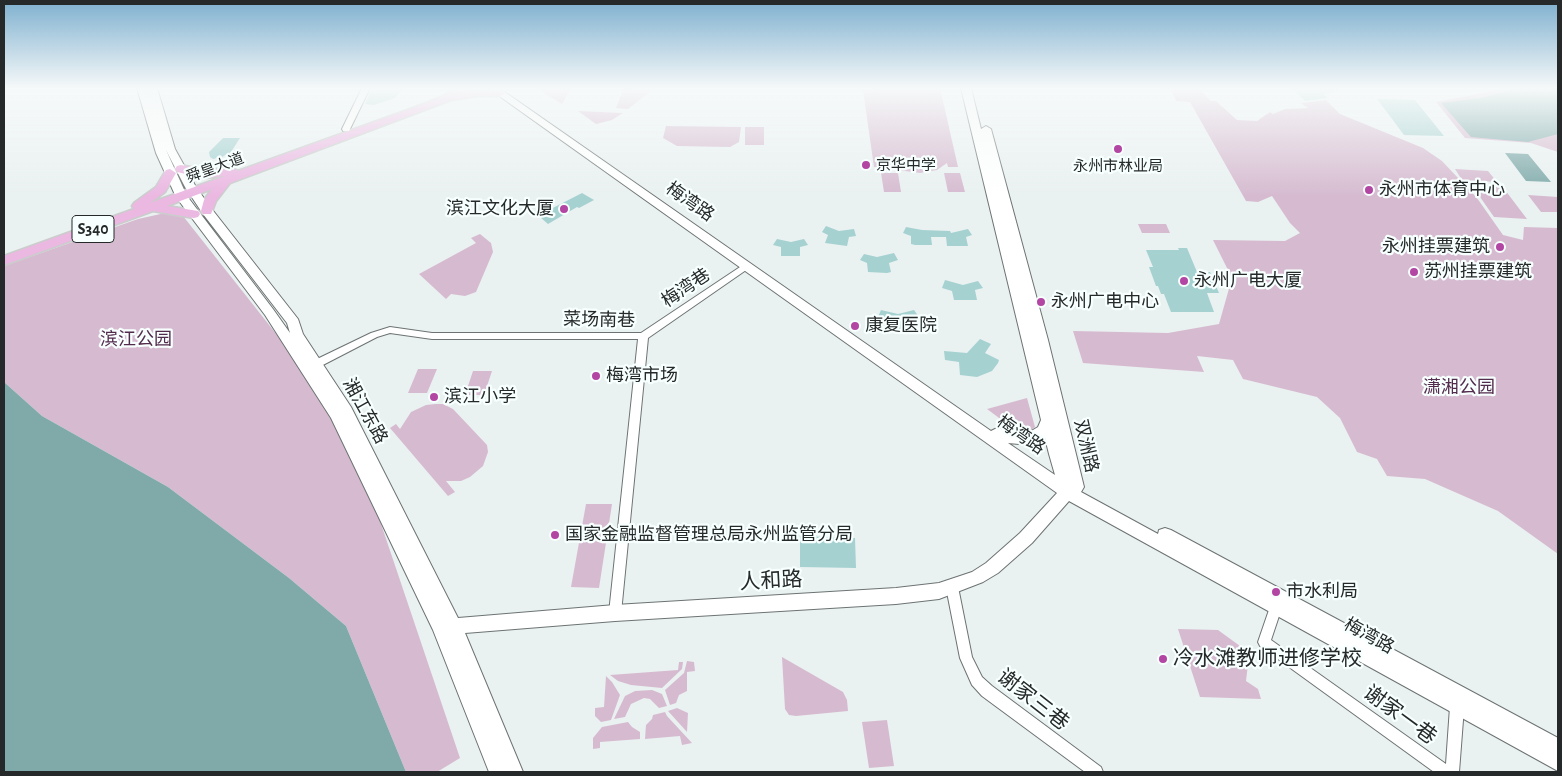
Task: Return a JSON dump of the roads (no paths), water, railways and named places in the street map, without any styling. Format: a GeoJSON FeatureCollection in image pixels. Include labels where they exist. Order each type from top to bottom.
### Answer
{"type":"FeatureCollection","features":[{"type":"Feature","properties":{"kind":"main road","name":"湘江东路"},"geometry":{"type":"LineString","coordinates":[[152,124],[160,154],[176,171]]}},
{"type":"Feature","properties":{"kind":"main road","name":"湘江东路"},"geometry":{"type":"LineString","coordinates":[[163,124],[176,171],[187,192],[337,416],[446,627],[498,772]]}},
{"type":"Feature","properties":{"kind":"main road","name":"舜皇大道"},"geometry":{"type":"LineString","coordinates":[[229,177],[361,124]]}},
{"type":"Feature","properties":{"kind":"main road","name":"舜皇大道"},"geometry":{"type":"LineString","coordinates":[[4,257],[229,177],[366,124]]}},
{"type":"Feature","properties":{"kind":"main road","name":"梅湾路"},"geometry":{"type":"LineString","coordinates":[[548,124],[746,266],[1069,486],[1276,608],[1558,762]]}},
{"type":"Feature","properties":{"kind":"main road","name":"梅湾路"},"geometry":{"type":"LineString","coordinates":[[550,124],[1069,486],[1558,748]]}},
{"type":"Feature","properties":{"kind":"main road","name":"双洲路"},"geometry":{"type":"LineString","coordinates":[[976,124],[1047,389],[1048,419],[1069,486]]}},
{"type":"Feature","properties":{"kind":"main road","name":"双洲路"},"geometry":{"type":"LineString","coordinates":[[984,124],[1069,486]]}},
{"type":"Feature","properties":{"kind":"main road"},"geometry":{"type":"LineString","coordinates":[[140,209],[176,171],[229,177]]}},
{"type":"Feature","properties":{"kind":"main road"},"geometry":{"type":"LineString","coordinates":[[140,209],[171,209],[205,218],[210,200],[229,177]]}},
{"type":"Feature","properties":{"kind":"main road","name":"舜皇大道"},"geometry":{"type":"LineString","coordinates":[[4,261],[140,209]]}},
{"type":"Feature","properties":{"kind":"main road","name":"湘江东路"},"geometry":{"type":"LineString","coordinates":[[205,218],[293,322],[297,335],[346,411],[514,772]]}},
{"type":"Feature","properties":{"kind":"main road"},"geometry":{"type":"LineString","coordinates":[[996,434],[1012,438],[1030,439],[1044,431],[1048,419]]}},
{"type":"Feature","properties":{"kind":"main road","name":"人和路"},"geometry":{"type":"LineString","coordinates":[[446,627],[615,613],[896,596],[918,594],[952,587],[978,577],[1001,561],[1026,538],[1069,486]]}},
{"type":"Feature","properties":{"kind":"street"},"geometry":{"type":"LineString","coordinates":[[346,130],[349,124]]}},
{"type":"Feature","properties":{"kind":"street","name":"梅湾巷"},"geometry":{"type":"LineString","coordinates":[[643,336],[746,266]]}},
{"type":"Feature","properties":{"kind":"street","name":"菜场南巷"},"geometry":{"type":"LineString","coordinates":[[316,364],[374,334],[390,330],[432,336],[643,336],[615,613]]}},
{"type":"Feature","properties":{"kind":"street","name":"谢家三巷"},"geometry":{"type":"LineString","coordinates":[[952,587],[966,658],[977,681],[987,691],[1096,772]]}},
{"type":"Feature","properties":{"kind":"street","name":"谢家一巷"},"geometry":{"type":"LineString","coordinates":[[1276,608],[1264,642],[1445,772]]}},
{"type":"Feature","properties":{"kind":"street"},"geometry":{"type":"LineString","coordinates":[[1452,772],[1458,707]]}},
{"type":"Feature","properties":{"kind":"water"},"geometry":{"type":"Polygon","coordinates":[[[1460,124],[1558,124],[1558,134],[1528,142],[1471,137],[1460,124]]]}},
{"type":"Feature","properties":{"kind":"water"},"geometry":{"type":"Polygon","coordinates":[[[1505,153],[1528,154],[1551,182],[1526,181],[1505,153]]]}},
{"type":"Feature","properties":{"kind":"water"},"geometry":{"type":"Polygon","coordinates":[[[4,382],[42,416],[168,487],[289,578],[346,626],[406,772],[4,772],[4,382]]]}},
{"type":"Feature","properties":{"kind":"place","name":"永州市林业局"},"geometry":{"type":"Point","coordinates":[1118,149]}},
{"type":"Feature","properties":{"kind":"place","name":"京华中学"},"geometry":{"type":"Point","coordinates":[866,165]}},
{"type":"Feature","properties":{"kind":"place","name":"永州市体育中心"},"geometry":{"type":"Point","coordinates":[1369,190]}},
{"type":"Feature","properties":{"kind":"place","name":"滨江文化大厦"},"geometry":{"type":"Point","coordinates":[564,209]}},
{"type":"Feature","properties":{"kind":"place","name":"永州挂票建筑"},"geometry":{"type":"Point","coordinates":[1500,247]}},
{"type":"Feature","properties":{"kind":"place","name":"苏州挂票建筑"},"geometry":{"type":"Point","coordinates":[1414,272]}},
{"type":"Feature","properties":{"kind":"place","name":"永州广电大厦"},"geometry":{"type":"Point","coordinates":[1184,281]}},
{"type":"Feature","properties":{"kind":"place","name":"永州广电中心"},"geometry":{"type":"Point","coordinates":[1041,302]}},
{"type":"Feature","properties":{"kind":"place","name":"康复医院"},"geometry":{"type":"Point","coordinates":[855,326]}},
{"type":"Feature","properties":{"kind":"place","name":"梅湾市场"},"geometry":{"type":"Point","coordinates":[596,376]}},
{"type":"Feature","properties":{"kind":"place","name":"滨江小学"},"geometry":{"type":"Point","coordinates":[434,397]}},
{"type":"Feature","properties":{"kind":"place","name":"国家金融监督管理总局永州监管分局"},"geometry":{"type":"Point","coordinates":[555,535]}},
{"type":"Feature","properties":{"kind":"place","name":"市水利局"},"geometry":{"type":"Point","coordinates":[1276,592]}},
{"type":"Feature","properties":{"kind":"place","name":"冷水滩教师进修学校"},"geometry":{"type":"Point","coordinates":[1163,659]}},
{"type":"Feature","properties":{"kind":"park label","name":"滨江公园"},"geometry":{"type":"Point","coordinates":[136,340]}},
{"type":"Feature","properties":{"kind":"park label","name":"潇湘公园"},"geometry":{"type":"Point","coordinates":[1459,388]}}]}
